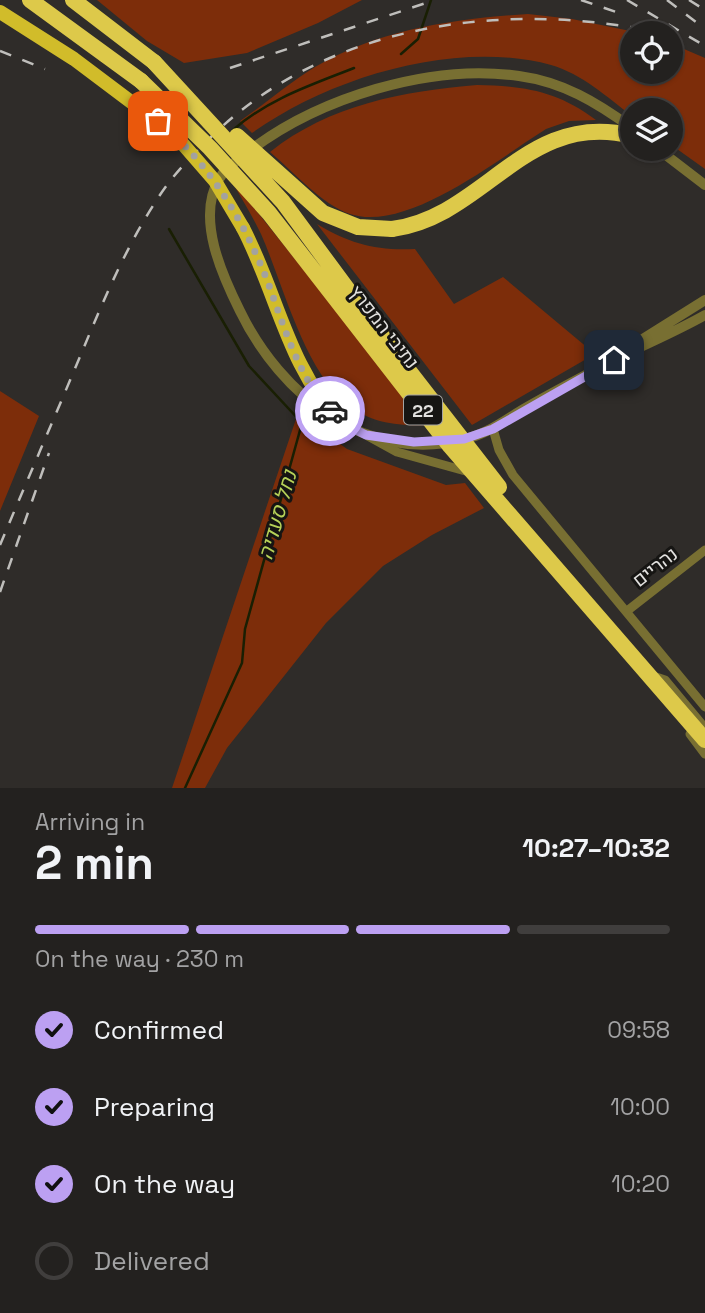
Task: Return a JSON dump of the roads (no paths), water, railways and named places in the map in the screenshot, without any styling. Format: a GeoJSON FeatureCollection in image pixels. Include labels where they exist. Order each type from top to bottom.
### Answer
{"type":"FeatureCollection","features":[{"type":"Feature","properties":{"kind":"highway","name":"נתיבי המפרץ"},"geometry":{"type":"LineString","coordinates":[[30,0],[141,81],[262,205],[450,446],[705,740]]}},
{"type":"Feature","properties":{"kind":"highway","name":"נתיבי המפרץ"},"geometry":{"type":"LineString","coordinates":[[73,0],[154,62],[284,202],[388,344],[507,497],[705,726]]}},
{"type":"Feature","properties":{"kind":"highway"},"geometry":{"type":"LineString","coordinates":[[0,12],[74,59],[175,135],[215,181],[243,228],[266,278],[301,369],[320,399],[340,422]]}},
{"type":"Feature","properties":{"kind":"highway"},"geometry":{"type":"LineString","coordinates":[[154,62],[323,213],[358,227],[392,229],[416,225],[440,214],[556,139],[583,131],[620,135]]}},
{"type":"Feature","properties":{"kind":"street"},"geometry":{"type":"LineString","coordinates":[[620,120],[583,95],[540,80],[494,73],[433,77],[353,97],[299,118],[271,135],[225,172],[215,190],[210,220],[220,264],[237,306],[258,346],[278,372],[307,400],[340,422],[392,450],[464,468],[470,472],[648,676],[705,754]]}},
{"type":"Feature","properties":{"kind":"street"},"geometry":{"type":"LineString","coordinates":[[673,161],[704,185]]}},
{"type":"Feature","properties":{"kind":"street"},"geometry":{"type":"LineString","coordinates":[[614,360],[705,300]]}},
{"type":"Feature","properties":{"kind":"street"},"geometry":{"type":"LineString","coordinates":[[366,435],[414,442],[449,441],[493,429],[614,360],[705,315]]}},
{"type":"Feature","properties":{"kind":"street"},"geometry":{"type":"LineString","coordinates":[[493,429],[499,450],[513,475],[705,707]]}},
{"type":"Feature","properties":{"kind":"street","name":"נהריים"},"geometry":{"type":"LineString","coordinates":[[627,611],[705,550]]}},
{"type":"Feature","properties":{"kind":"street"},"geometry":{"type":"LineString","coordinates":[[648,676],[665,680],[705,726]]}},
{"type":"Feature","properties":{"kind":"waterway","name":"נחל סעדיה"},"geometry":{"type":"LineString","coordinates":[[401,54],[418,39],[431,0]]}},
{"type":"Feature","properties":{"kind":"waterway","name":"נחל סעדיה"},"geometry":{"type":"LineString","coordinates":[[233,130],[275,101],[354,68]]}},
{"type":"Feature","properties":{"kind":"waterway","name":"נחל סעדיה"},"geometry":{"type":"LineString","coordinates":[[169,229],[249,366],[302,423],[245,629],[242,663],[185,788]]}},
{"type":"Feature","properties":{"kind":"railway"},"geometry":{"type":"LineString","coordinates":[[230,68],[435,0]]}},
{"type":"Feature","properties":{"kind":"railway"},"geometry":{"type":"LineString","coordinates":[[581,0],[622,14]]}},
{"type":"Feature","properties":{"kind":"railway"},"geometry":{"type":"LineString","coordinates":[[627,0],[705,46]]}},
{"type":"Feature","properties":{"kind":"railway"},"geometry":{"type":"LineString","coordinates":[[667,0],[705,29]]}},
{"type":"Feature","properties":{"kind":"railway"},"geometry":{"type":"LineString","coordinates":[[689,0],[705,10]]}},
{"type":"Feature","properties":{"kind":"railway"},"geometry":{"type":"LineString","coordinates":[[0,545],[125,256],[170,181],[214,134],[261,96],[312,66],[367,44],[424,29],[483,21],[543,19],[620,26]]}},
{"type":"Feature","properties":{"kind":"railway"},"geometry":{"type":"LineString","coordinates":[[0,51],[45,69]]}},
{"type":"Feature","properties":{"kind":"railway"},"geometry":{"type":"LineString","coordinates":[[0,592],[49,453]]}}]}
